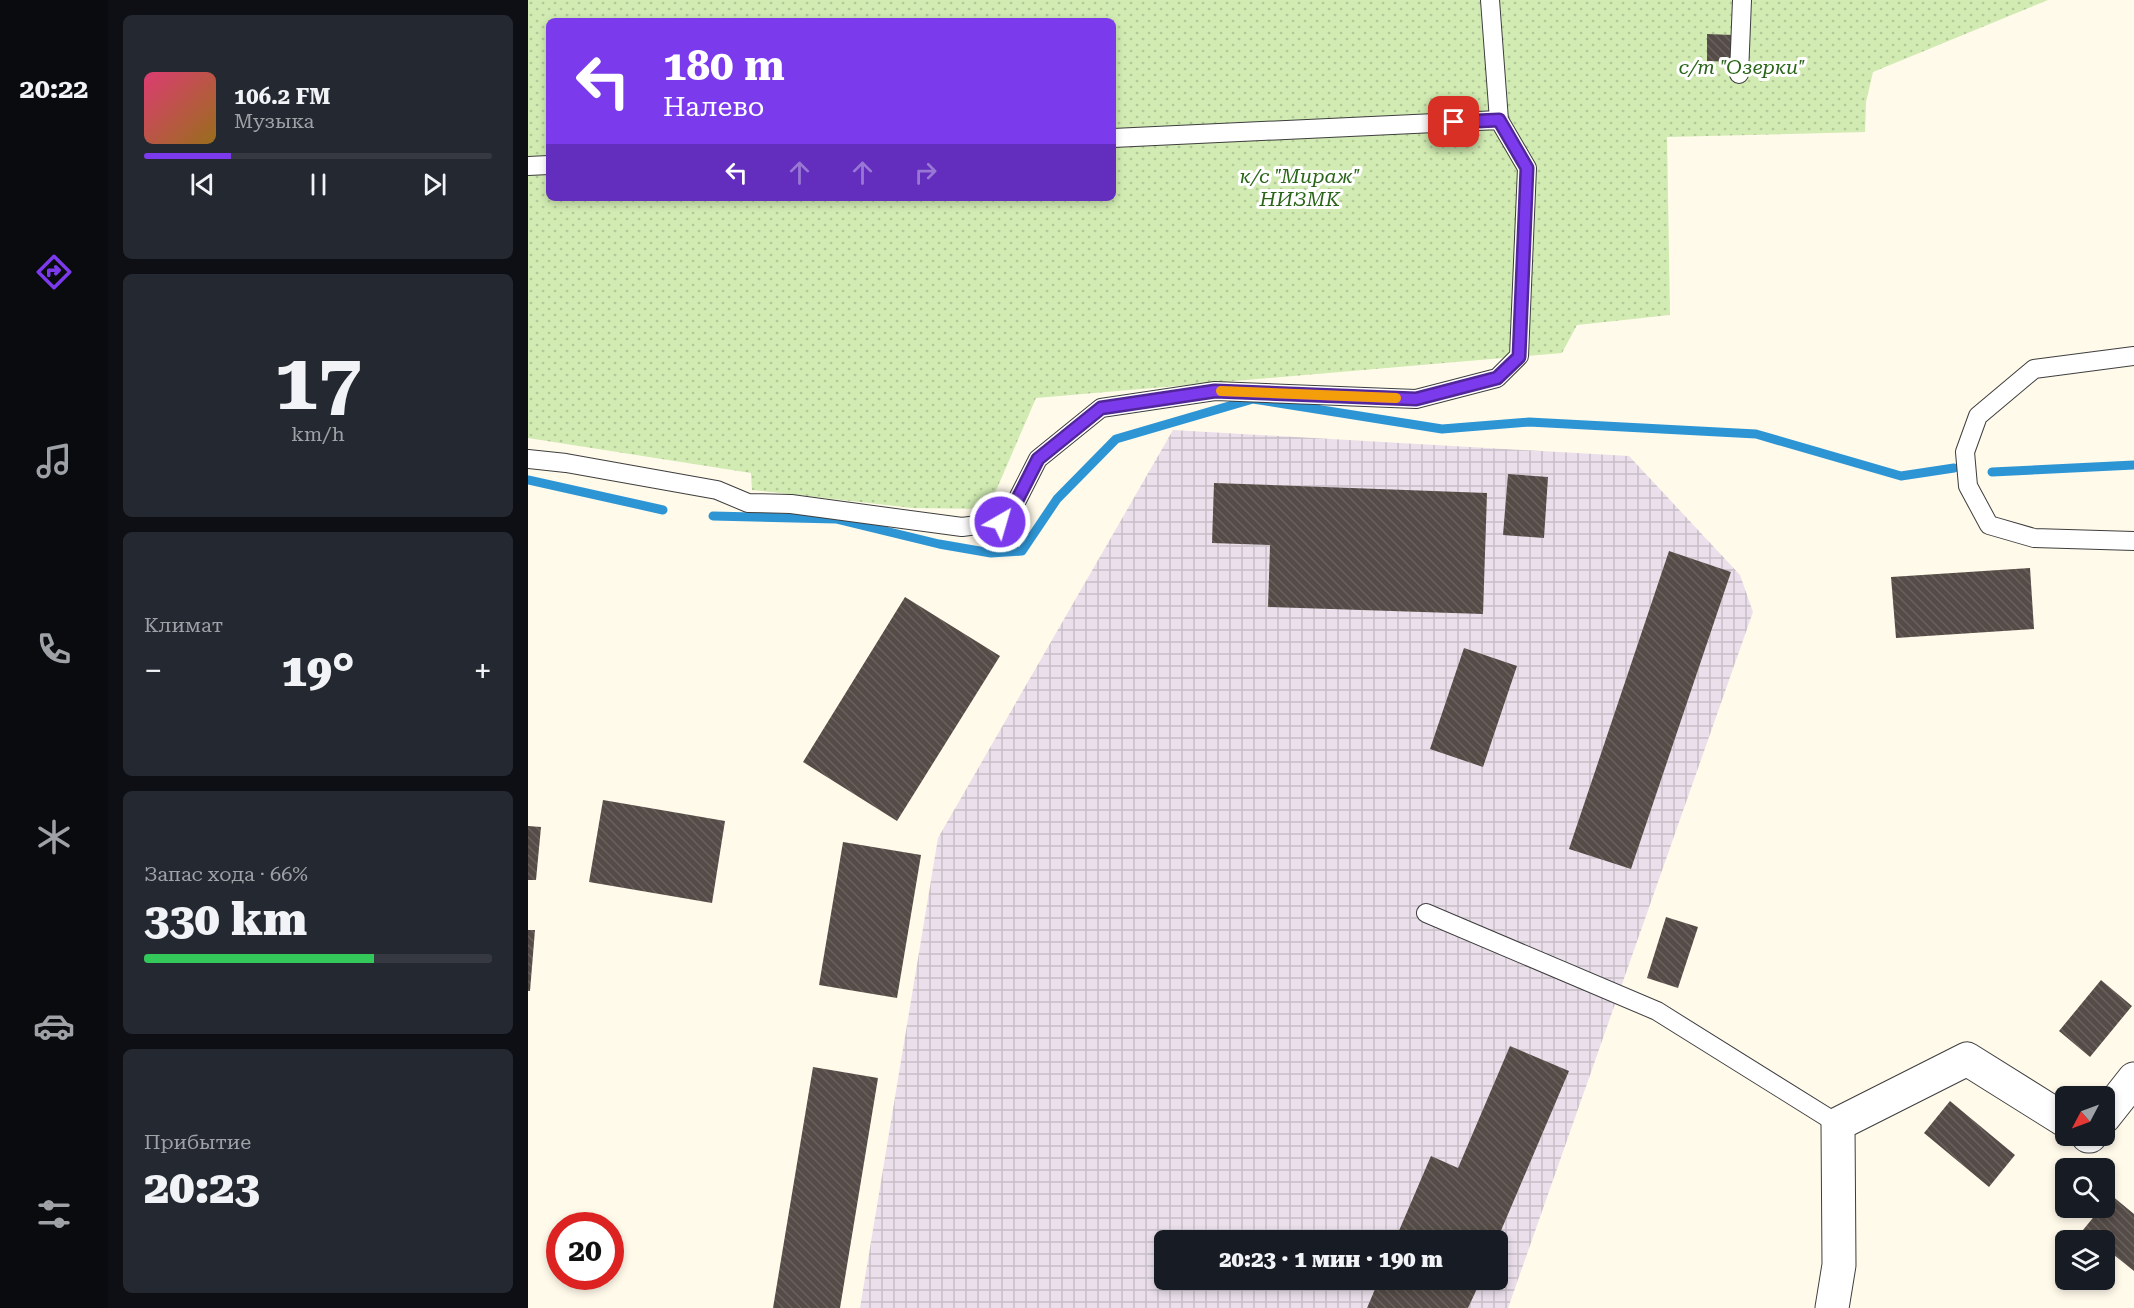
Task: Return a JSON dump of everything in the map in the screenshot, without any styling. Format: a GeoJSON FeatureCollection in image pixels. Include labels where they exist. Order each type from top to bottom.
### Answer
{"type":"FeatureCollection","features":[{"type":"Feature","properties":{"kind":"street"},"geometry":{"type":"LineString","coordinates":[[1832,1308],[1839,1265],[1838,1124],[1968,1059],[2055,1114]]}},
{"type":"Feature","properties":{"kind":"street"},"geometry":{"type":"LineString","coordinates":[[2115,1103],[2134,1079]]}},
{"type":"Feature","properties":{"kind":"lane"},"geometry":{"type":"LineString","coordinates":[[528,459],[566,463],[717,490],[748,503],[791,504],[962,527],[1000,522],[1012,510],[1038,459],[1101,408],[1215,391],[1416,399],[1497,378],[1519,357],[1527,168],[1499,120],[1490,0]]}},
{"type":"Feature","properties":{"kind":"lane"},"geometry":{"type":"LineString","coordinates":[[1739,74],[1742,0]]}},
{"type":"Feature","properties":{"kind":"lane"},"geometry":{"type":"LineString","coordinates":[[1116,138],[1499,120]]}},
{"type":"Feature","properties":{"kind":"lane"},"geometry":{"type":"LineString","coordinates":[[528,166],[546,165]]}},
{"type":"Feature","properties":{"kind":"lane"},"geometry":{"type":"LineString","coordinates":[[2134,356],[2034,369],[1978,416],[1965,452],[1968,486],[1989,525],[2034,538],[2134,541]]}},
{"type":"Feature","properties":{"kind":"lane"},"geometry":{"type":"LineString","coordinates":[[1426,913],[1657,1011],[1838,1124]]}},
{"type":"Feature","properties":{"kind":"shaded area"},"geometry":{"type":"Polygon","coordinates":[[[1173,430],[1629,456],[1740,575],[1753,612],[1508,1308],[860,1308],[938,838],[1173,430]]]}},
{"type":"Feature","properties":{"kind":"green space","name":"к/с \"Мираж\" НИЗМК"},"geometry":{"type":"Polygon","coordinates":[[[528,0],[2048,0],[1873,72],[1866,102],[1865,132],[1667,137],[1670,315],[1577,325],[1562,353],[1036,398],[988,509],[913,508],[752,490],[751,473],[528,438],[528,0]]]}},
{"type":"Feature","properties":{"kind":"building"},"geometry":{"type":"Polygon","coordinates":[[[1707,34],[1733,35],[1732,62],[1707,61],[1707,34]]]}},
{"type":"Feature","properties":{"kind":"building"},"geometry":{"type":"Polygon","coordinates":[[[1508,474],[1548,477],[1544,538],[1503,535],[1508,474]]]}},
{"type":"Feature","properties":{"kind":"building"},"geometry":{"type":"Polygon","coordinates":[[[1214,483],[1487,493],[1483,614],[1268,607],[1270,545],[1212,543],[1214,483]]]}},
{"type":"Feature","properties":{"kind":"building"},"geometry":{"type":"Polygon","coordinates":[[[1669,551],[1731,572],[1631,869],[1569,849],[1669,551]]]}},
{"type":"Feature","properties":{"kind":"building"},"geometry":{"type":"Polygon","coordinates":[[[2030,568],[2034,629],[1896,638],[1891,577],[2030,568]]]}},
{"type":"Feature","properties":{"kind":"building"},"geometry":{"type":"Polygon","coordinates":[[[905,597],[1000,656],[897,821],[803,762],[905,597]]]}},
{"type":"Feature","properties":{"kind":"building"},"geometry":{"type":"Polygon","coordinates":[[[1464,648],[1517,666],[1483,767],[1430,749],[1464,648]]]}},
{"type":"Feature","properties":{"kind":"building"},"geometry":{"type":"Polygon","coordinates":[[[603,800],[725,821],[712,903],[589,882],[603,800]]]}},
{"type":"Feature","properties":{"kind":"building"},"geometry":{"type":"Polygon","coordinates":[[[528,826],[541,827],[536,880],[528,880],[528,826]]]}},
{"type":"Feature","properties":{"kind":"building"},"geometry":{"type":"Polygon","coordinates":[[[843,842],[921,855],[897,998],[819,985],[843,842]]]}},
{"type":"Feature","properties":{"kind":"building"},"geometry":{"type":"Polygon","coordinates":[[[1666,917],[1698,927],[1678,988],[1647,978],[1666,917]]]}},
{"type":"Feature","properties":{"kind":"building"},"geometry":{"type":"Polygon","coordinates":[[[528,930],[535,930],[530,991],[528,991],[528,930]]]}},
{"type":"Feature","properties":{"kind":"building"},"geometry":{"type":"Polygon","coordinates":[[[2101,980],[2132,1006],[2090,1057],[2059,1031],[2101,980]]]}},
{"type":"Feature","properties":{"kind":"building"},"geometry":{"type":"Polygon","coordinates":[[[1510,1046],[1569,1071],[1501,1230],[1399,1230],[1431,1156],[1458,1168],[1510,1046]]]}},
{"type":"Feature","properties":{"kind":"building"},"geometry":{"type":"Polygon","coordinates":[[[813,1067],[878,1078],[840,1308],[773,1308],[813,1067]]]}},
{"type":"Feature","properties":{"kind":"building"},"geometry":{"type":"Polygon","coordinates":[[[1950,1101],[2015,1155],[1989,1187],[1924,1133],[1950,1101]]]}},
{"type":"Feature","properties":{"kind":"building"},"geometry":{"type":"Polygon","coordinates":[[[2115,1198],[2134,1214],[2134,1271],[2115,1256],[2115,1230],[2083,1230],[2093,1218],[2115,1218],[2115,1198]]]}},
{"type":"Feature","properties":{"kind":"building"},"geometry":{"type":"Polygon","coordinates":[[[1375,1290],[1476,1290],[1468,1308],[1367,1308],[1375,1290]]]}},
{"type":"Feature","properties":{"kind":"waterway"},"geometry":{"type":"LineString","coordinates":[[713,516],[836,519],[939,544],[991,553],[1022,551],[1057,499],[1116,439],[1253,399],[1442,429],[1529,422],[1756,434],[1901,476],[1954,468]]}},
{"type":"Feature","properties":{"kind":"waterway"},"geometry":{"type":"LineString","coordinates":[[1992,472],[2134,465]]}},
{"type":"Feature","properties":{"kind":"waterway"},"geometry":{"type":"LineString","coordinates":[[528,480],[663,510]]}},
{"type":"Feature","properties":{"kind":"slow traffic"},"geometry":{"type":"LineString","coordinates":[[1221,391],[1396,398]]}},
{"type":"Feature","properties":{"kind":"route"},"geometry":{"type":"LineString","coordinates":[[1000,522],[1012,510],[1038,459],[1101,408],[1215,391],[1416,399],[1497,378],[1519,357],[1527,168],[1499,120],[1454,122]]}},
{"type":"Feature","properties":{"kind":"park label","name":"с/т \"Озерки\""},"geometry":{"type":"Point","coordinates":[1742,67]}}]}
